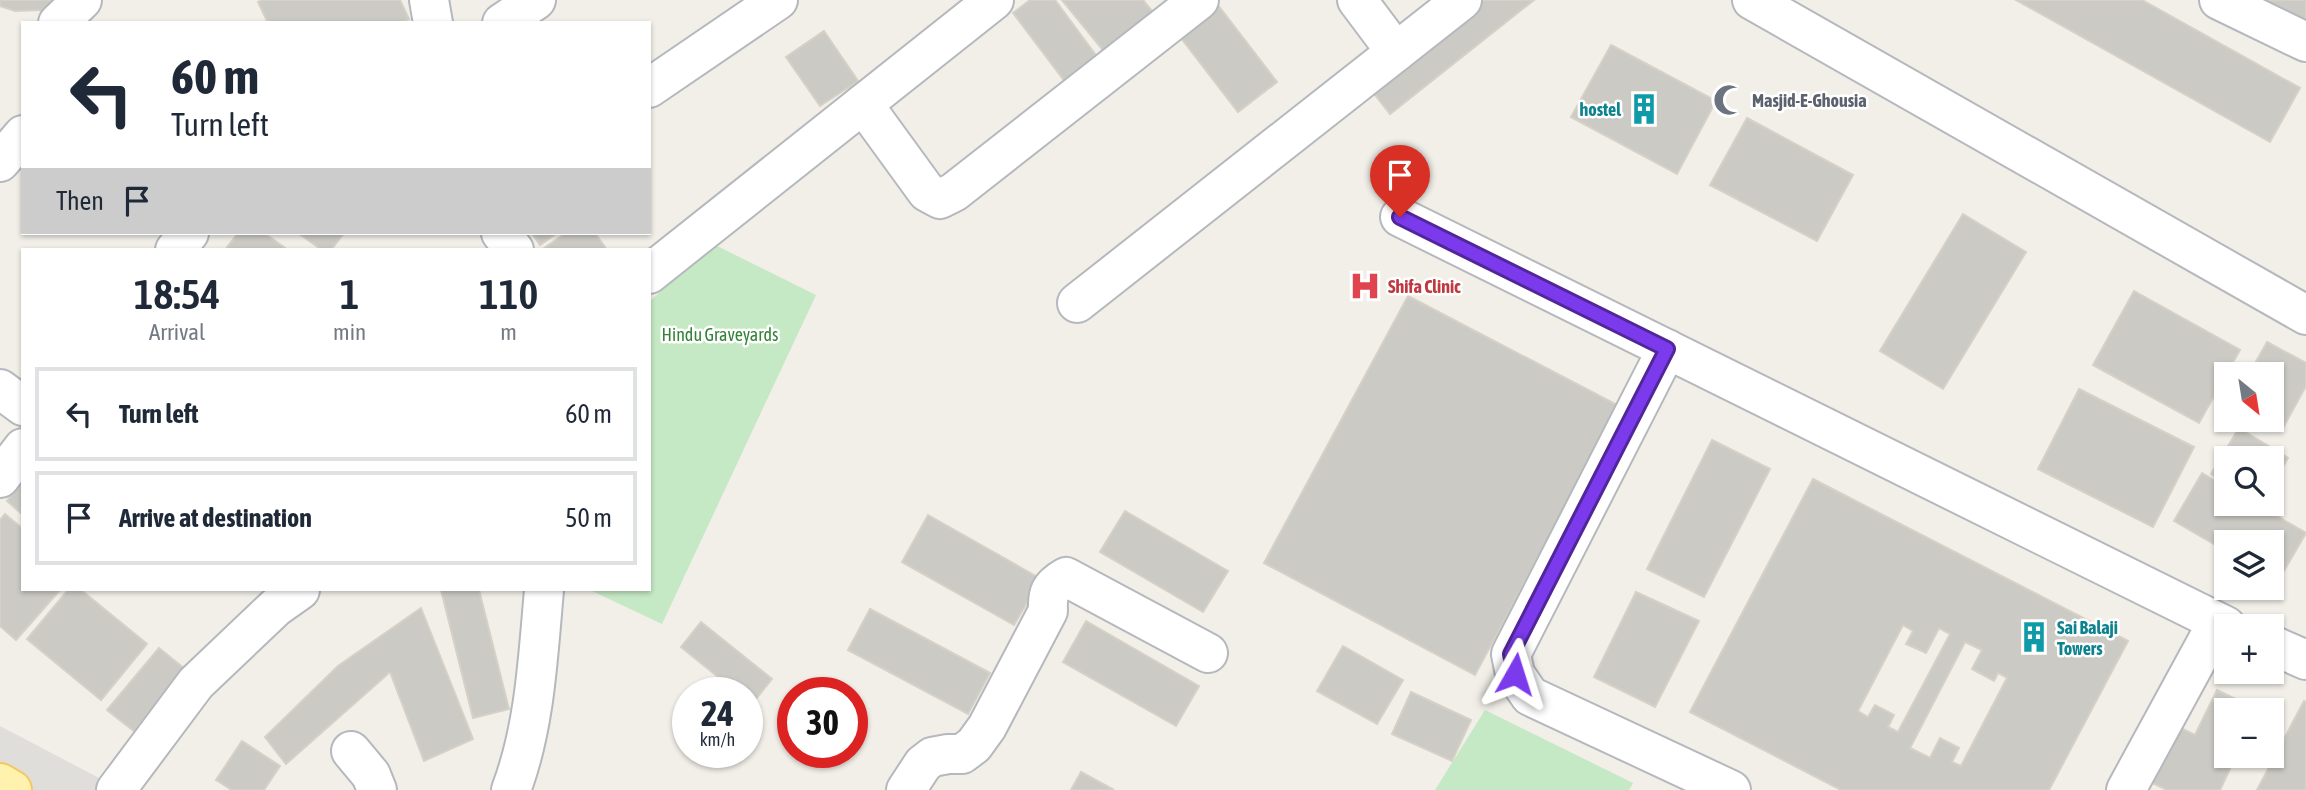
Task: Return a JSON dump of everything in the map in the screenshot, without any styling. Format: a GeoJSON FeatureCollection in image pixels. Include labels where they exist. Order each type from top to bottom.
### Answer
{"type":"FeatureCollection","features":[{"type":"Feature","properties":{"kind":"main road"},"geometry":{"type":"LineString","coordinates":[[0,783],[12,790]]}},
{"type":"Feature","properties":{"kind":"street"},"geometry":{"type":"LineString","coordinates":[[60,21],[82,0]]}},
{"type":"Feature","properties":{"kind":"street"},"geometry":{"type":"LineString","coordinates":[[429,0],[433,21]]}},
{"type":"Feature","properties":{"kind":"street"},"geometry":{"type":"LineString","coordinates":[[505,21],[536,0]]}},
{"type":"Feature","properties":{"kind":"street"},"geometry":{"type":"LineString","coordinates":[[651,87],[778,0]]}},
{"type":"Feature","properties":{"kind":"street"},"geometry":{"type":"LineString","coordinates":[[651,272],[994,0]]}},
{"type":"Feature","properties":{"kind":"street"},"geometry":{"type":"LineString","coordinates":[[863,104],[927,192],[940,199],[954,192],[1199,0]]}},
{"type":"Feature","properties":{"kind":"street"},"geometry":{"type":"LineString","coordinates":[[1357,0],[1396,52]]}},
{"type":"Feature","properties":{"kind":"street"},"geometry":{"type":"LineString","coordinates":[[1077,303],[1462,0]]}},
{"type":"Feature","properties":{"kind":"street"},"geometry":{"type":"LineString","coordinates":[[1752,0],[2306,315]]}},
{"type":"Feature","properties":{"kind":"street"},"geometry":{"type":"LineString","coordinates":[[2219,0],[2306,42]]}},
{"type":"Feature","properties":{"kind":"street"},"geometry":{"type":"LineString","coordinates":[[0,162],[21,137]]}},
{"type":"Feature","properties":{"kind":"street"},"geometry":{"type":"LineString","coordinates":[[1400,217],[2214,621]]}},
{"type":"Feature","properties":{"kind":"street"},"geometry":{"type":"LineString","coordinates":[[1667,349],[1511,654],[1515,674],[1530,696],[1731,790]]}},
{"type":"Feature","properties":{"kind":"street"},"geometry":{"type":"LineString","coordinates":[[0,389],[21,405]]}},
{"type":"Feature","properties":{"kind":"street"},"geometry":{"type":"LineString","coordinates":[[0,478],[21,451]]}},
{"type":"Feature","properties":{"kind":"street"},"geometry":{"type":"LineString","coordinates":[[906,790],[923,764],[932,757],[962,754],[974,745],[987,727],[1048,611],[1047,596],[1053,584],[1066,577],[1208,653]]}},
{"type":"Feature","properties":{"kind":"street"},"geometry":{"type":"LineString","coordinates":[[116,790],[196,683],[276,607],[299,591]]}},
{"type":"Feature","properties":{"kind":"street"},"geometry":{"type":"LineString","coordinates":[[510,790],[520,764],[534,693],[544,591]]}},
{"type":"Feature","properties":{"kind":"street"},"geometry":{"type":"LineString","coordinates":[[2126,790],[2214,639]]}},
{"type":"Feature","properties":{"kind":"street"},"geometry":{"type":"LineString","coordinates":[[2284,650],[2306,660]]}},
{"type":"Feature","properties":{"kind":"street"},"geometry":{"type":"LineString","coordinates":[[351,751],[371,775],[377,790]]}},
{"type":"Feature","properties":{"kind":"shaded area"},"geometry":{"type":"Polygon","coordinates":[[[0,726],[122,790],[0,790],[0,726]]]}},
{"type":"Feature","properties":{"kind":"green space","name":"Hindu Graveyards"},"geometry":{"type":"Polygon","coordinates":[[[713,244],[816,295],[662,624],[592,591],[651,591],[651,300],[713,244]]]}},
{"type":"Feature","properties":{"kind":"green space"},"geometry":{"type":"Polygon","coordinates":[[[1485,710],[1633,783],[1629,790],[1435,790],[1485,710]]]}},
{"type":"Feature","properties":{"kind":"building"},"geometry":{"type":"Polygon","coordinates":[[[0,0],[62,0],[41,10],[15,11],[0,6],[0,0]]]}},
{"type":"Feature","properties":{"kind":"building"},"geometry":{"type":"Polygon","coordinates":[[[400,0],[409,19],[267,21],[258,2],[400,0]]]}},
{"type":"Feature","properties":{"kind":"building"},"geometry":{"type":"Polygon","coordinates":[[[1030,0],[1055,0],[1098,58],[1066,83],[1013,13],[1030,0]]]}},
{"type":"Feature","properties":{"kind":"building"},"geometry":{"type":"Polygon","coordinates":[[[1062,0],[1143,0],[1156,16],[1107,55],[1062,0]]]}},
{"type":"Feature","properties":{"kind":"building"},"geometry":{"type":"Polygon","coordinates":[[[1214,0],[1277,82],[1238,112],[1171,25],[1214,0]]]}},
{"type":"Feature","properties":{"kind":"building"},"geometry":{"type":"Polygon","coordinates":[[[1468,0],[1534,0],[1390,114],[1365,82],[1468,0]]]}},
{"type":"Feature","properties":{"kind":"building"},"geometry":{"type":"Polygon","coordinates":[[[2016,0],[2142,0],[2300,88],[2270,142],[2016,0]]]}},
{"type":"Feature","properties":{"kind":"building"},"geometry":{"type":"Polygon","coordinates":[[[2264,0],[2306,0],[2306,22],[2264,0]]]}},
{"type":"Feature","properties":{"kind":"building"},"geometry":{"type":"Polygon","coordinates":[[[824,31],[858,81],[820,106],[786,57],[824,31]]]}},
{"type":"Feature","properties":{"kind":"building","name":"hostel"},"geometry":{"type":"Polygon","coordinates":[[[1611,45],[1716,101],[1677,174],[1571,117],[1611,45]]]}},
{"type":"Feature","properties":{"kind":"building"},"geometry":{"type":"Polygon","coordinates":[[[1747,118],[1853,175],[1817,241],[1710,185],[1747,118]]]}},
{"type":"Feature","properties":{"kind":"building"},"geometry":{"type":"Polygon","coordinates":[[[1963,214],[2026,252],[1943,389],[1880,351],[1963,214]]]}},
{"type":"Feature","properties":{"kind":"building"},"geometry":{"type":"Polygon","coordinates":[[[236,235],[267,235],[285,248],[227,248],[236,235]]]}},
{"type":"Feature","properties":{"kind":"building"},"geometry":{"type":"Polygon","coordinates":[[[301,235],[342,235],[333,248],[319,248],[301,235]]]}},
{"type":"Feature","properties":{"kind":"building"},"geometry":{"type":"Polygon","coordinates":[[[533,235],[554,235],[540,245],[533,235]]]}},
{"type":"Feature","properties":{"kind":"building"},"geometry":{"type":"Polygon","coordinates":[[[563,235],[596,235],[606,248],[544,248],[563,235]]]}},
{"type":"Feature","properties":{"kind":"building"},"geometry":{"type":"Polygon","coordinates":[[[2134,291],[2240,350],[2233,362],[2214,362],[2214,396],[2199,423],[2093,365],[2134,291]]]}},
{"type":"Feature","properties":{"kind":"building"},"geometry":{"type":"Polygon","coordinates":[[[1408,296],[1619,406],[1475,675],[1264,563],[1408,296]]]}},
{"type":"Feature","properties":{"kind":"building"},"geometry":{"type":"Polygon","coordinates":[[[2267,342],[2306,363],[2306,386],[2284,426],[2284,362],[2256,362],[2267,342]]]}},
{"type":"Feature","properties":{"kind":"building"},"geometry":{"type":"Polygon","coordinates":[[[2079,389],[2194,447],[2153,527],[2038,469],[2079,389]]]}},
{"type":"Feature","properties":{"kind":"building"},"geometry":{"type":"Polygon","coordinates":[[[2237,432],[2246,432],[2268,446],[2228,446],[2237,432]]]}},
{"type":"Feature","properties":{"kind":"building"},"geometry":{"type":"Polygon","coordinates":[[[1712,440],[1770,469],[1704,597],[1647,569],[1712,440]]]}},
{"type":"Feature","properties":{"kind":"building"},"geometry":{"type":"Polygon","coordinates":[[[2202,473],[2214,480],[2214,516],[2277,516],[2306,533],[2284,571],[2284,530],[2214,530],[2214,544],[2174,521],[2202,473]]]}},
{"type":"Feature","properties":{"kind":"building","name":"Sai Balaji Towers"},"geometry":{"type":"Polygon","coordinates":[[[1813,479],[2128,641],[2049,790],[1841,790],[1690,712],[1813,479]],[[1903,625],[1858,711],[1868,717],[1875,705],[1894,715],[1888,727],[1898,732],[1950,634],[1939,628],[1926,653],[1906,644],[1913,631],[1903,625]],[[1965,642],[1910,748],[1930,758],[1940,738],[1959,748],[1952,762],[1961,766],[2007,678],[1998,673],[1994,681],[1972,669],[1982,650],[1965,642]]]}},
{"type":"Feature","properties":{"kind":"building"},"geometry":{"type":"Polygon","coordinates":[[[21,484],[21,513],[7,501],[21,484]]]}},
{"type":"Feature","properties":{"kind":"building"},"geometry":{"type":"Polygon","coordinates":[[[1125,511],[1228,571],[1203,612],[1100,552],[1125,511]]]}},
{"type":"Feature","properties":{"kind":"building"},"geometry":{"type":"Polygon","coordinates":[[[5,514],[21,527],[21,591],[59,591],[16,640],[0,626],[0,520],[5,514]]]}},
{"type":"Feature","properties":{"kind":"building"},"geometry":{"type":"Polygon","coordinates":[[[928,515],[1041,579],[1014,625],[902,562],[928,515]]]}},
{"type":"Feature","properties":{"kind":"building"},"geometry":{"type":"Polygon","coordinates":[[[67,591],[82,591],[147,644],[101,700],[27,639],[67,591]]]}},
{"type":"Feature","properties":{"kind":"building"},"geometry":{"type":"Polygon","coordinates":[[[441,591],[479,591],[509,709],[473,718],[441,591]]]}},
{"type":"Feature","properties":{"kind":"building"},"geometry":{"type":"Polygon","coordinates":[[[1636,592],[1699,621],[1655,707],[1594,677],[1636,592]]]}},
{"type":"Feature","properties":{"kind":"building"},"geometry":{"type":"Polygon","coordinates":[[[421,608],[473,739],[424,761],[390,672],[286,764],[265,737],[338,666],[421,608]]]}},
{"type":"Feature","properties":{"kind":"building"},"geometry":{"type":"Polygon","coordinates":[[[870,609],[990,673],[968,714],[848,650],[870,609]]]}},
{"type":"Feature","properties":{"kind":"building"},"geometry":{"type":"Polygon","coordinates":[[[1086,621],[1199,686],[1176,726],[1063,662],[1086,621]]]}},
{"type":"Feature","properties":{"kind":"building"},"geometry":{"type":"Polygon","coordinates":[[[701,622],[772,679],[763,690],[763,677],[718,677],[681,647],[701,622]]]}},
{"type":"Feature","properties":{"kind":"building"},"geometry":{"type":"Polygon","coordinates":[[[1343,646],[1403,680],[1377,724],[1317,691],[1343,646]]]}},
{"type":"Feature","properties":{"kind":"building"},"geometry":{"type":"Polygon","coordinates":[[[159,648],[186,670],[134,731],[107,710],[159,648]]]}},
{"type":"Feature","properties":{"kind":"building"},"geometry":{"type":"Polygon","coordinates":[[[2217,690],[2233,698],[2214,698],[2214,768],[2230,768],[2220,790],[2167,790],[2148,781],[2175,725],[2195,735],[2217,690]]]}},
{"type":"Feature","properties":{"kind":"building"},"geometry":{"type":"Polygon","coordinates":[[[1411,692],[1471,720],[1452,761],[1392,734],[1411,692]]]}},
{"type":"Feature","properties":{"kind":"building"},"geometry":{"type":"Polygon","coordinates":[[[2304,701],[2306,702],[2306,790],[2257,790],[2269,768],[2284,768],[2284,739],[2304,701]]]}},
{"type":"Feature","properties":{"kind":"building"},"geometry":{"type":"Polygon","coordinates":[[[242,741],[280,766],[264,790],[232,790],[216,780],[242,741]]]}},
{"type":"Feature","properties":{"kind":"building"},"geometry":{"type":"Polygon","coordinates":[[[1081,772],[1114,790],[1071,790],[1081,772]]]}},
{"type":"Feature","properties":{"kind":"place","name":"Masjid-E-Ghousia"},"geometry":{"type":"Point","coordinates":[1729,100]}},
{"type":"Feature","properties":{"kind":"place","name":"hostel"},"geometry":{"type":"Point","coordinates":[1644,109]}},
{"type":"Feature","properties":{"kind":"place","name":"Shifa Clinic"},"geometry":{"type":"Point","coordinates":[1365,286]}},
{"type":"Feature","properties":{"kind":"place","name":"Sai Balaji Towers"},"geometry":{"type":"Point","coordinates":[2034,637]}},
{"type":"Feature","properties":{"kind":"route"},"geometry":{"type":"LineString","coordinates":[[1400,217],[1667,349],[1511,654],[1515,674]]}}]}
